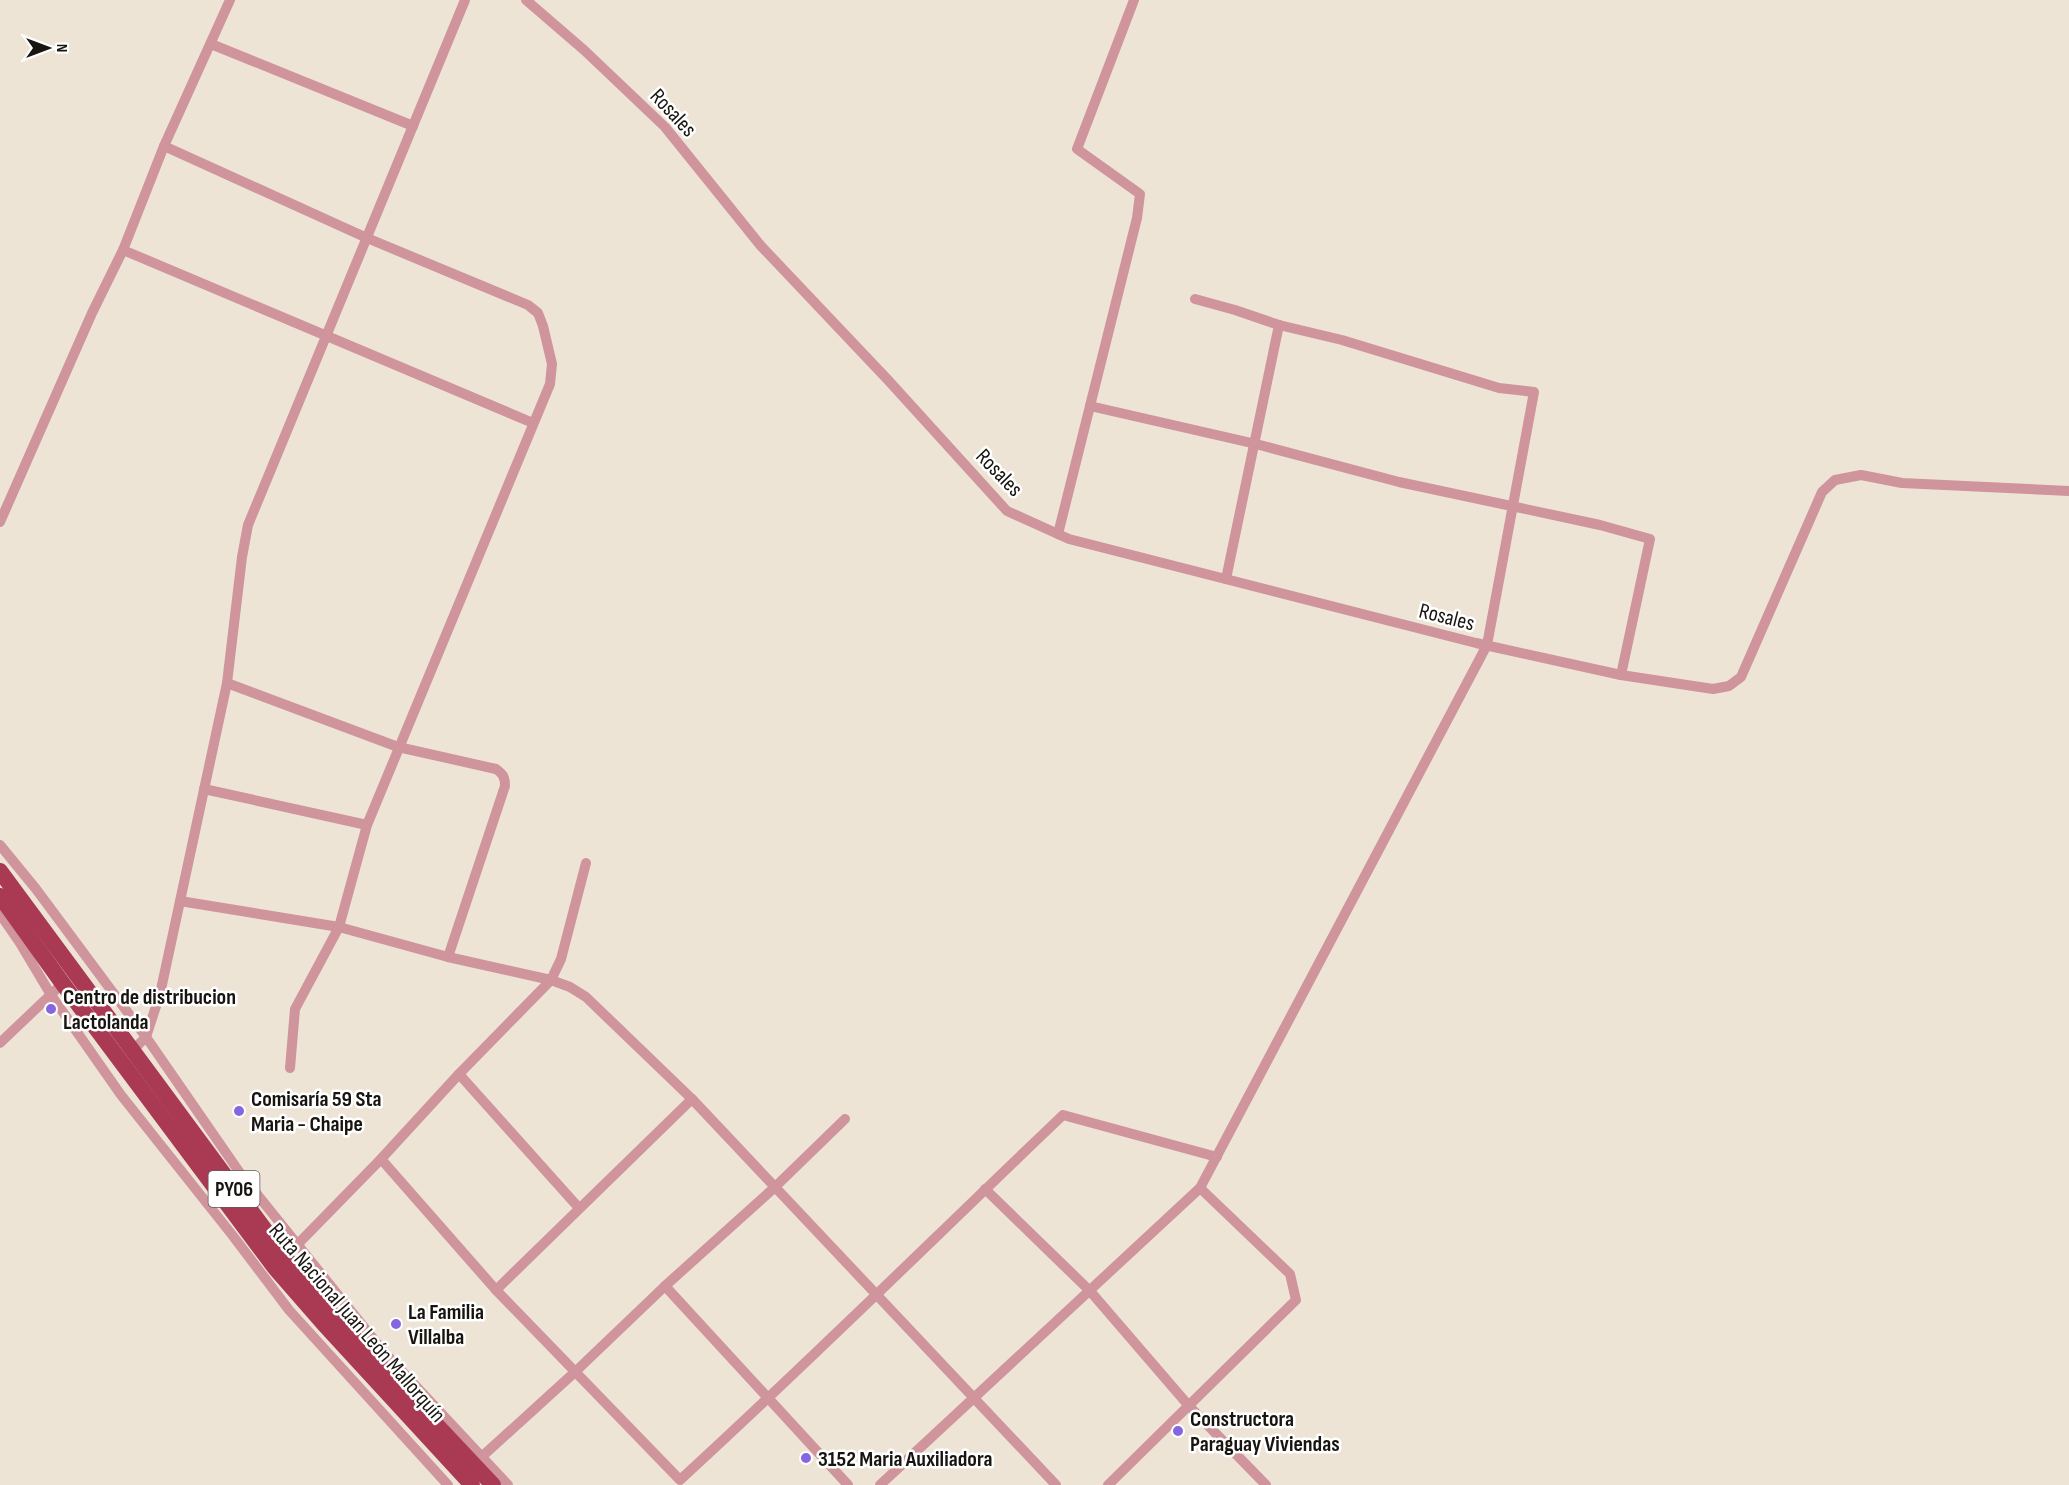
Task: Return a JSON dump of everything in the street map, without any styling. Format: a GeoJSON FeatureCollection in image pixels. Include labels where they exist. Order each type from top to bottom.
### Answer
{"type":"FeatureCollection","features":[{"type":"Feature","properties":{"kind":"highway","name":"Ruta Nacional Juan León Mallorquín"},"geometry":{"type":"LineString","coordinates":[[0,871],[148,1071],[275,1268]]}},
{"type":"Feature","properties":{"kind":"highway","name":"Ruta Nacional Juan León Mallorquín"},"geometry":{"type":"LineString","coordinates":[[0,896],[60,986],[275,1268],[323,1323],[472,1470],[494,1485]]}},
{"type":"Feature","properties":{"kind":"street"},"geometry":{"type":"LineString","coordinates":[[0,522],[92,313],[123,250],[165,146],[230,0]]}},
{"type":"Feature","properties":{"kind":"street"},"geometry":{"type":"LineString","coordinates":[[133,1050],[146,1037],[160,994],[227,683],[248,525],[465,0]]}},
{"type":"Feature","properties":{"kind":"street","name":"Rosales"},"geometry":{"type":"LineString","coordinates":[[526,0],[584,50],[665,127],[761,246],[888,380],[1007,511],[1069,539],[1487,645],[1621,675],[1713,689],[1729,686],[1741,677],[1822,492],[1835,480],[1861,475],[1902,483],[2069,491]]}},
{"type":"Feature","properties":{"kind":"street"},"geometry":{"type":"LineString","coordinates":[[1059,534],[1137,218],[1140,194],[1077,149],[1134,0]]}},
{"type":"Feature","properties":{"kind":"street"},"geometry":{"type":"LineString","coordinates":[[212,44],[413,126]]}},
{"type":"Feature","properties":{"kind":"street"},"geometry":{"type":"LineString","coordinates":[[165,146],[367,238],[528,305],[538,314],[552,363],[550,384],[367,825],[339,927],[295,1009],[290,1068]]}},
{"type":"Feature","properties":{"kind":"street"},"geometry":{"type":"LineString","coordinates":[[123,250],[532,423]]}},
{"type":"Feature","properties":{"kind":"street"},"geometry":{"type":"LineString","coordinates":[[880,1485],[1200,1188],[1487,645],[1534,392],[1499,388],[1342,340],[1279,325],[1195,299]]}},
{"type":"Feature","properties":{"kind":"street"},"geometry":{"type":"LineString","coordinates":[[1226,579],[1279,325]]}},
{"type":"Feature","properties":{"kind":"street"},"geometry":{"type":"LineString","coordinates":[[1090,406],[1256,444],[1399,482],[1600,525],[1650,539],[1621,675]]}},
{"type":"Feature","properties":{"kind":"street"},"geometry":{"type":"LineString","coordinates":[[227,683],[398,747],[496,769],[502,773],[505,786],[448,957]]}},
{"type":"Feature","properties":{"kind":"street"},"geometry":{"type":"LineString","coordinates":[[204,789],[367,825]]}},
{"type":"Feature","properties":{"kind":"street"},"geometry":{"type":"LineString","coordinates":[[0,845],[36,889],[146,1037],[240,1173],[383,1351],[472,1470],[508,1485]]}},
{"type":"Feature","properties":{"kind":"street"},"geometry":{"type":"LineString","coordinates":[[448,1485],[289,1310],[275,1268],[551,980],[561,959],[586,863]]}},
{"type":"Feature","properties":{"kind":"street"},"geometry":{"type":"LineString","coordinates":[[180,901],[339,927],[448,957],[551,980],[570,987],[586,997],[692,1099],[1056,1485]]}},
{"type":"Feature","properties":{"kind":"street"},"geometry":{"type":"LineString","coordinates":[[0,914],[20,943],[60,986]]}},
{"type":"Feature","properties":{"kind":"street"},"geometry":{"type":"LineString","coordinates":[[36,919],[60,986]]}},
{"type":"Feature","properties":{"kind":"street"},"geometry":{"type":"LineString","coordinates":[[0,1043],[60,986],[73,982],[129,1059],[148,1071]]}},
{"type":"Feature","properties":{"kind":"street"},"geometry":{"type":"LineString","coordinates":[[459,1074],[579,1208]]}},
{"type":"Feature","properties":{"kind":"street"},"geometry":{"type":"LineString","coordinates":[[496,1290],[692,1099]]}},
{"type":"Feature","properties":{"kind":"street"},"geometry":{"type":"LineString","coordinates":[[381,1159],[496,1290],[680,1480],[769,1399],[876,1293],[1063,1115],[1217,1157]]}},
{"type":"Feature","properties":{"kind":"street"},"geometry":{"type":"LineString","coordinates":[[472,1470],[845,1119]]}},
{"type":"Feature","properties":{"kind":"street"},"geometry":{"type":"LineString","coordinates":[[1108,1485],[1296,1299],[1290,1274],[1200,1188]]}},
{"type":"Feature","properties":{"kind":"street"},"geometry":{"type":"LineString","coordinates":[[986,1189],[1090,1291],[1189,1406],[1266,1485]]}},
{"type":"Feature","properties":{"kind":"street"},"geometry":{"type":"LineString","coordinates":[[665,1286],[848,1485]]}},
{"type":"Feature","properties":{"kind":"place","name":"Centro de distribucion Lactolanda"},"geometry":{"type":"Point","coordinates":[51,1009]}},
{"type":"Feature","properties":{"kind":"place","name":"Comisaría 59 Sta Maria - Chaipe"},"geometry":{"type":"Point","coordinates":[239,1111]}},
{"type":"Feature","properties":{"kind":"place","name":"La Familia Villalba"},"geometry":{"type":"Point","coordinates":[396,1324]}},
{"type":"Feature","properties":{"kind":"place","name":"Constructora Paraguay Viviendas"},"geometry":{"type":"Point","coordinates":[1178,1431]}},
{"type":"Feature","properties":{"kind":"place","name":"3152 Maria Auxiliadora"},"geometry":{"type":"Point","coordinates":[806,1458]}}]}
